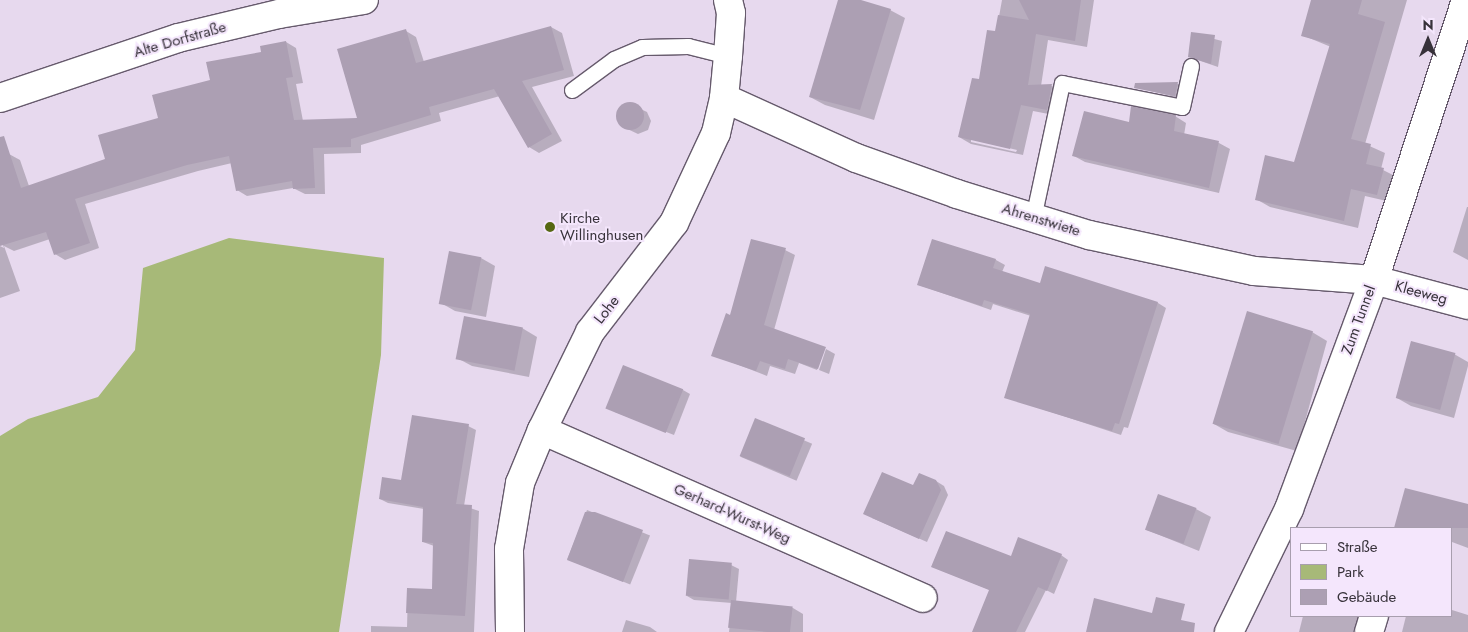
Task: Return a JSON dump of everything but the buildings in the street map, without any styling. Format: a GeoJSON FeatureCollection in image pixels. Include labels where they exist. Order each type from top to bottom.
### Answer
{"type":"FeatureCollection","features":[{"type":"Feature","properties":{"kind":"street","name":"Alte Dorfstraße"},"geometry":{"type":"LineString","coordinates":[[0,98],[178,38],[279,14],[364,0]]}},
{"type":"Feature","properties":{"kind":"street","name":"Lohe"},"geometry":{"type":"LineString","coordinates":[[510,632],[509,549],[520,484],[542,430],[590,332],[674,223],[716,134],[724,98],[728,56],[731,13],[728,0]]}},
{"type":"Feature","properties":{"kind":"street","name":"Zum Tunnel"},"geometry":{"type":"LineString","coordinates":[[1229,632],[1289,509],[1374,280],[1466,0]]}},
{"type":"Feature","properties":{"kind":"street","name":"Ahrenstwiete"},"geometry":{"type":"LineString","coordinates":[[724,98],[856,158],[1089,235],[1254,271],[1374,280]]}},
{"type":"Feature","properties":{"kind":"street","name":"Kleeweg"},"geometry":{"type":"LineString","coordinates":[[1374,280],[1468,305]]}},
{"type":"Feature","properties":{"kind":"street","name":"Gerhard-Wurst-Weg"},"geometry":{"type":"LineString","coordinates":[[542,430],[922,598]]}},
{"type":"Feature","properties":{"kind":"street"},"geometry":{"type":"LineString","coordinates":[[1369,632],[1374,617]]}},
{"type":"Feature","properties":{"kind":"lane"},"geometry":{"type":"LineString","coordinates":[[572,90],[614,59],[642,47],[688,46],[728,56]]}},
{"type":"Feature","properties":{"kind":"lane"},"geometry":{"type":"LineString","coordinates":[[1033,218],[1062,83],[1182,107],[1191,66]]}},
{"type":"Feature","properties":{"kind":"green space"},"geometry":{"type":"Polygon","coordinates":[[[229,238],[384,258],[381,355],[339,632],[0,632],[0,436],[28,419],[98,397],[135,350],[143,268],[229,238]]]}},
{"type":"Feature","properties":{"kind":"place","name":"Kirche Willinghusen"},"geometry":{"type":"Point","coordinates":[550,227]}}]}
